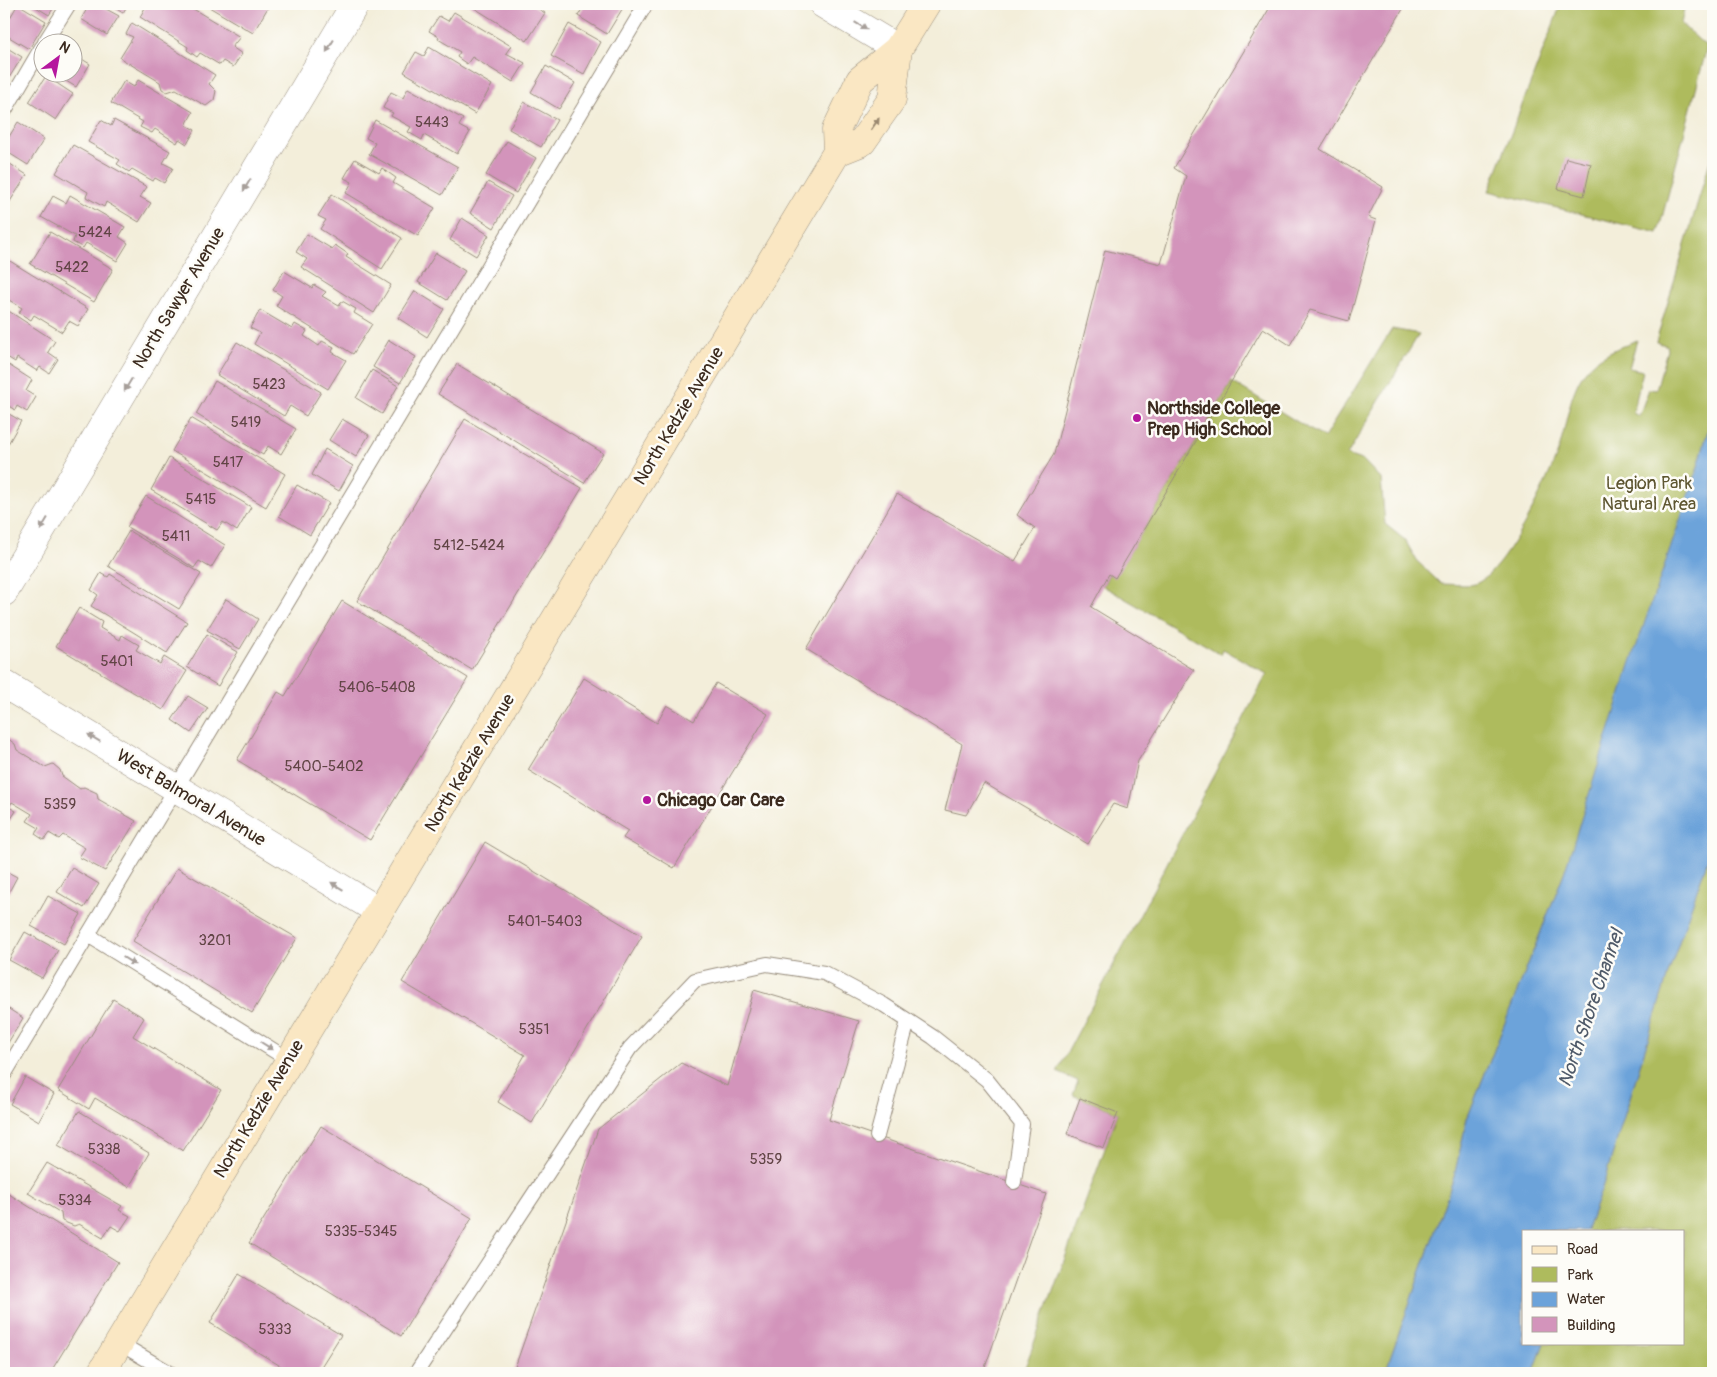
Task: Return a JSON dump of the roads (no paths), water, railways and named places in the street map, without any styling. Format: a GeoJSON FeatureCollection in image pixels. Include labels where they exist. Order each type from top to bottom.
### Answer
{"type":"FeatureCollection","features":[{"type":"Feature","properties":{"kind":"main road"},"geometry":{"type":"LineString","coordinates":[[898,49],[892,99],[862,142],[837,152],[836,130],[860,80],[898,49],[926,4]]}},
{"type":"Feature","properties":{"kind":"main road","name":"North Kedzie Avenue"},"geometry":{"type":"LineString","coordinates":[[101,1373],[379,911],[545,640],[837,152]]}},
{"type":"Feature","properties":{"kind":"street","name":"North Sawyer Avenue"},"geometry":{"type":"LineString","coordinates":[[4,592],[355,4]]}},
{"type":"Feature","properties":{"kind":"street"},"geometry":{"type":"LineString","coordinates":[[823,4],[898,49]]}},
{"type":"Feature","properties":{"kind":"street","name":"West Balmoral Avenue"},"geometry":{"type":"LineString","coordinates":[[4,684],[379,911]]}},
{"type":"Feature","properties":{"kind":"lane"},"geometry":{"type":"LineString","coordinates":[[51,32],[69,4]]}},
{"type":"Feature","properties":{"kind":"lane"},"geometry":{"type":"LineString","coordinates":[[4,1075],[646,4]]}},
{"type":"Feature","properties":{"kind":"lane"},"geometry":{"type":"LineString","coordinates":[[4,112],[32,64]]}},
{"type":"Feature","properties":{"kind":"lane"},"geometry":{"type":"LineString","coordinates":[[88,935],[289,1060]]}},
{"type":"Feature","properties":{"kind":"lane"},"geometry":{"type":"LineString","coordinates":[[416,1373],[630,1048],[695,980],[766,964],[824,973],[884,1005],[933,1037],[987,1080],[1022,1124],[1014,1182]]}},
{"type":"Feature","properties":{"kind":"lane"},"geometry":{"type":"LineString","coordinates":[[877,1136],[908,1021]]}},
{"type":"Feature","properties":{"kind":"lane"},"geometry":{"type":"LineString","coordinates":[[119,1343],[170,1373]]}},
{"type":"Feature","properties":{"kind":"water","name":"North Shore Channel"},"geometry":{"type":"Polygon","coordinates":[[[1713,412],[1713,844],[1669,971],[1602,1188],[1586,1230],[1522,1230],[1522,1344],[1544,1344],[1533,1373],[1385,1373],[1454,1177],[1467,1119],[1564,873],[1630,665],[1696,474],[1713,412]]]}},
{"type":"Feature","properties":{"kind":"place","name":"Northside College Prep High School"},"geometry":{"type":"Point","coordinates":[1137,418]}},
{"type":"Feature","properties":{"kind":"place","name":"Chicago Car Care"},"geometry":{"type":"Point","coordinates":[647,800]}},
{"type":"Feature","properties":{"kind":"park label","name":"Legion Park Natural Area"},"geometry":{"type":"Point","coordinates":[1649,493]}}]}
